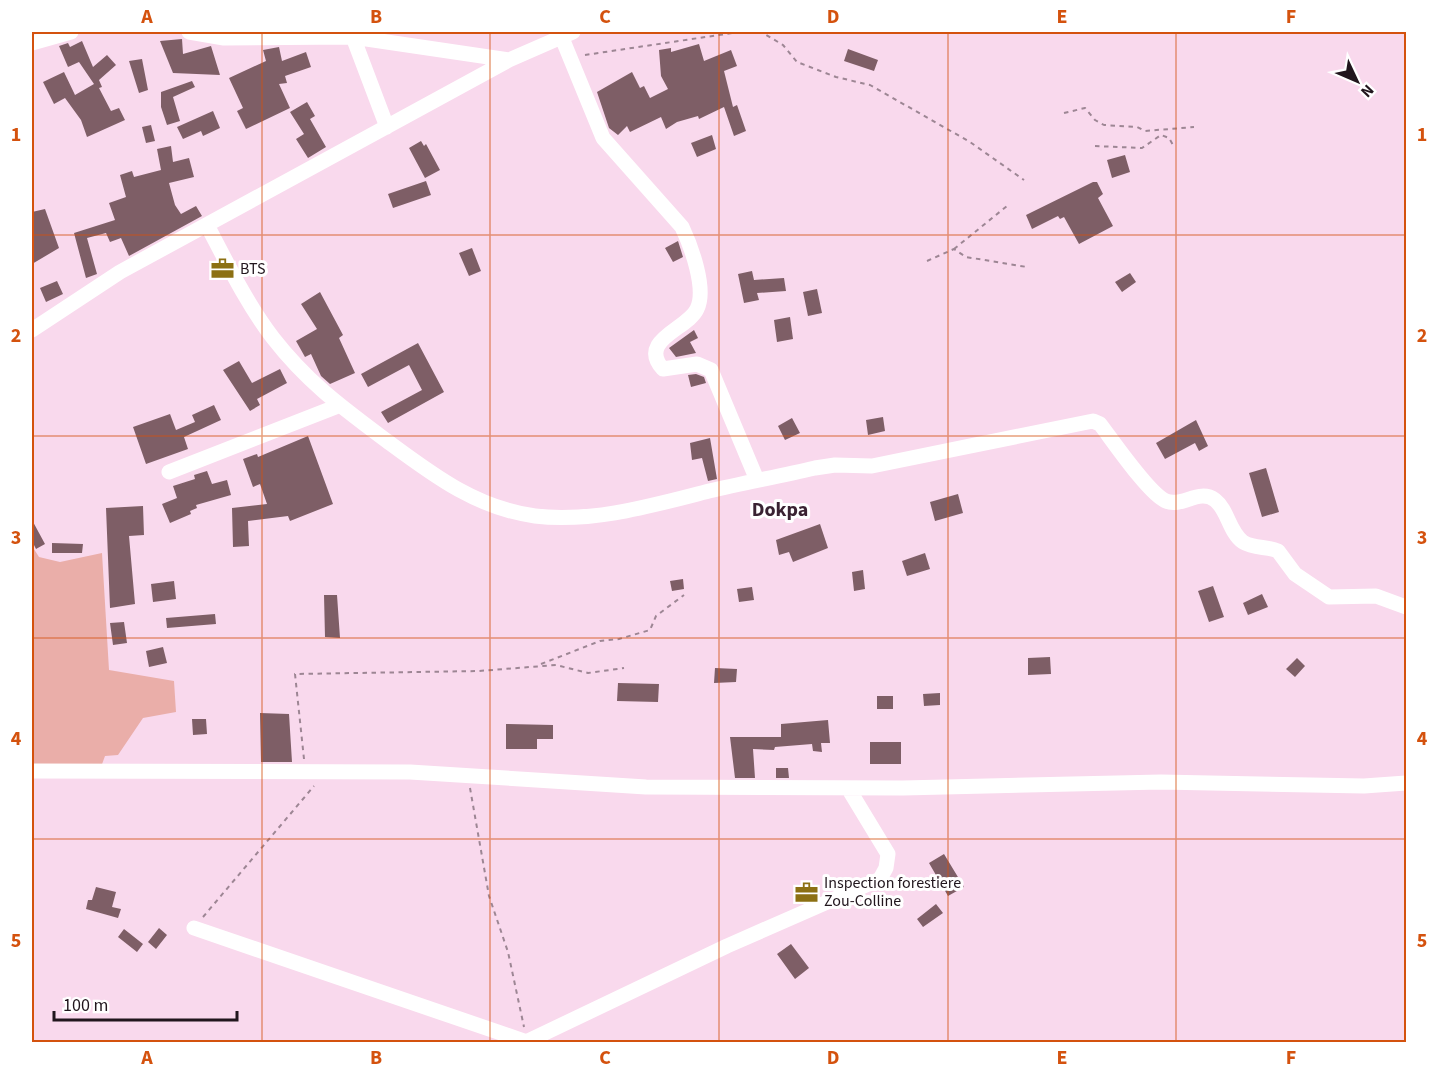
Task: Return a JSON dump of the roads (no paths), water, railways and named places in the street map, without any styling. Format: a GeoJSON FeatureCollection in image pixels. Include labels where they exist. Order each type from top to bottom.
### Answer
{"type":"FeatureCollection","features":[{"type":"Feature","properties":{"kind":"street"},"geometry":{"type":"LineString","coordinates":[[32,43],[71,32]]}},
{"type":"Feature","properties":{"kind":"street"},"geometry":{"type":"LineString","coordinates":[[189,32],[224,38],[353,37],[509,60]]}},
{"type":"Feature","properties":{"kind":"street"},"geometry":{"type":"LineString","coordinates":[[32,330],[120,272],[509,60],[568,35],[570,58],[603,138],[682,227],[691,244],[700,293],[698,308],[692,316],[659,343],[656,353],[658,364],[663,369],[697,364],[711,370],[757,480]]}},
{"type":"Feature","properties":{"kind":"street"},"geometry":{"type":"LineString","coordinates":[[353,37],[387,127]]}},
{"type":"Feature","properties":{"kind":"street"},"geometry":{"type":"LineString","coordinates":[[207,225],[251,305],[297,367],[338,406],[420,468],[456,489],[500,508],[535,516],[563,517],[630,510],[757,480],[835,465],[873,466],[1093,421],[1100,424],[1137,472],[1167,502],[1176,503],[1203,495],[1215,500],[1240,540],[1249,545],[1278,551],[1298,578],[1329,597],[1376,596],[1407,607]]}},
{"type":"Feature","properties":{"kind":"street"},"geometry":{"type":"LineString","coordinates":[[169,472],[338,406]]}},
{"type":"Feature","properties":{"kind":"street"},"geometry":{"type":"LineString","coordinates":[[32,771],[325,772],[468,776],[646,787],[848,788],[1161,783],[1364,786],[1407,783]]}},
{"type":"Feature","properties":{"kind":"street"},"geometry":{"type":"LineString","coordinates":[[194,928],[526,1042],[727,946],[880,879],[886,868],[888,854],[848,788]]}},
{"type":"Feature","properties":{"kind":"place","name":"BTS"},"geometry":{"type":"Point","coordinates":[222,269]}},
{"type":"Feature","properties":{"kind":"place","name":"Inspection forestiere Zou-Colline"},"geometry":{"type":"Point","coordinates":[806,892]}},
{"type":"Feature","properties":{"kind":"district","name":"Dokpa"},"geometry":{"type":"Point","coordinates":[780,510]}}]}
